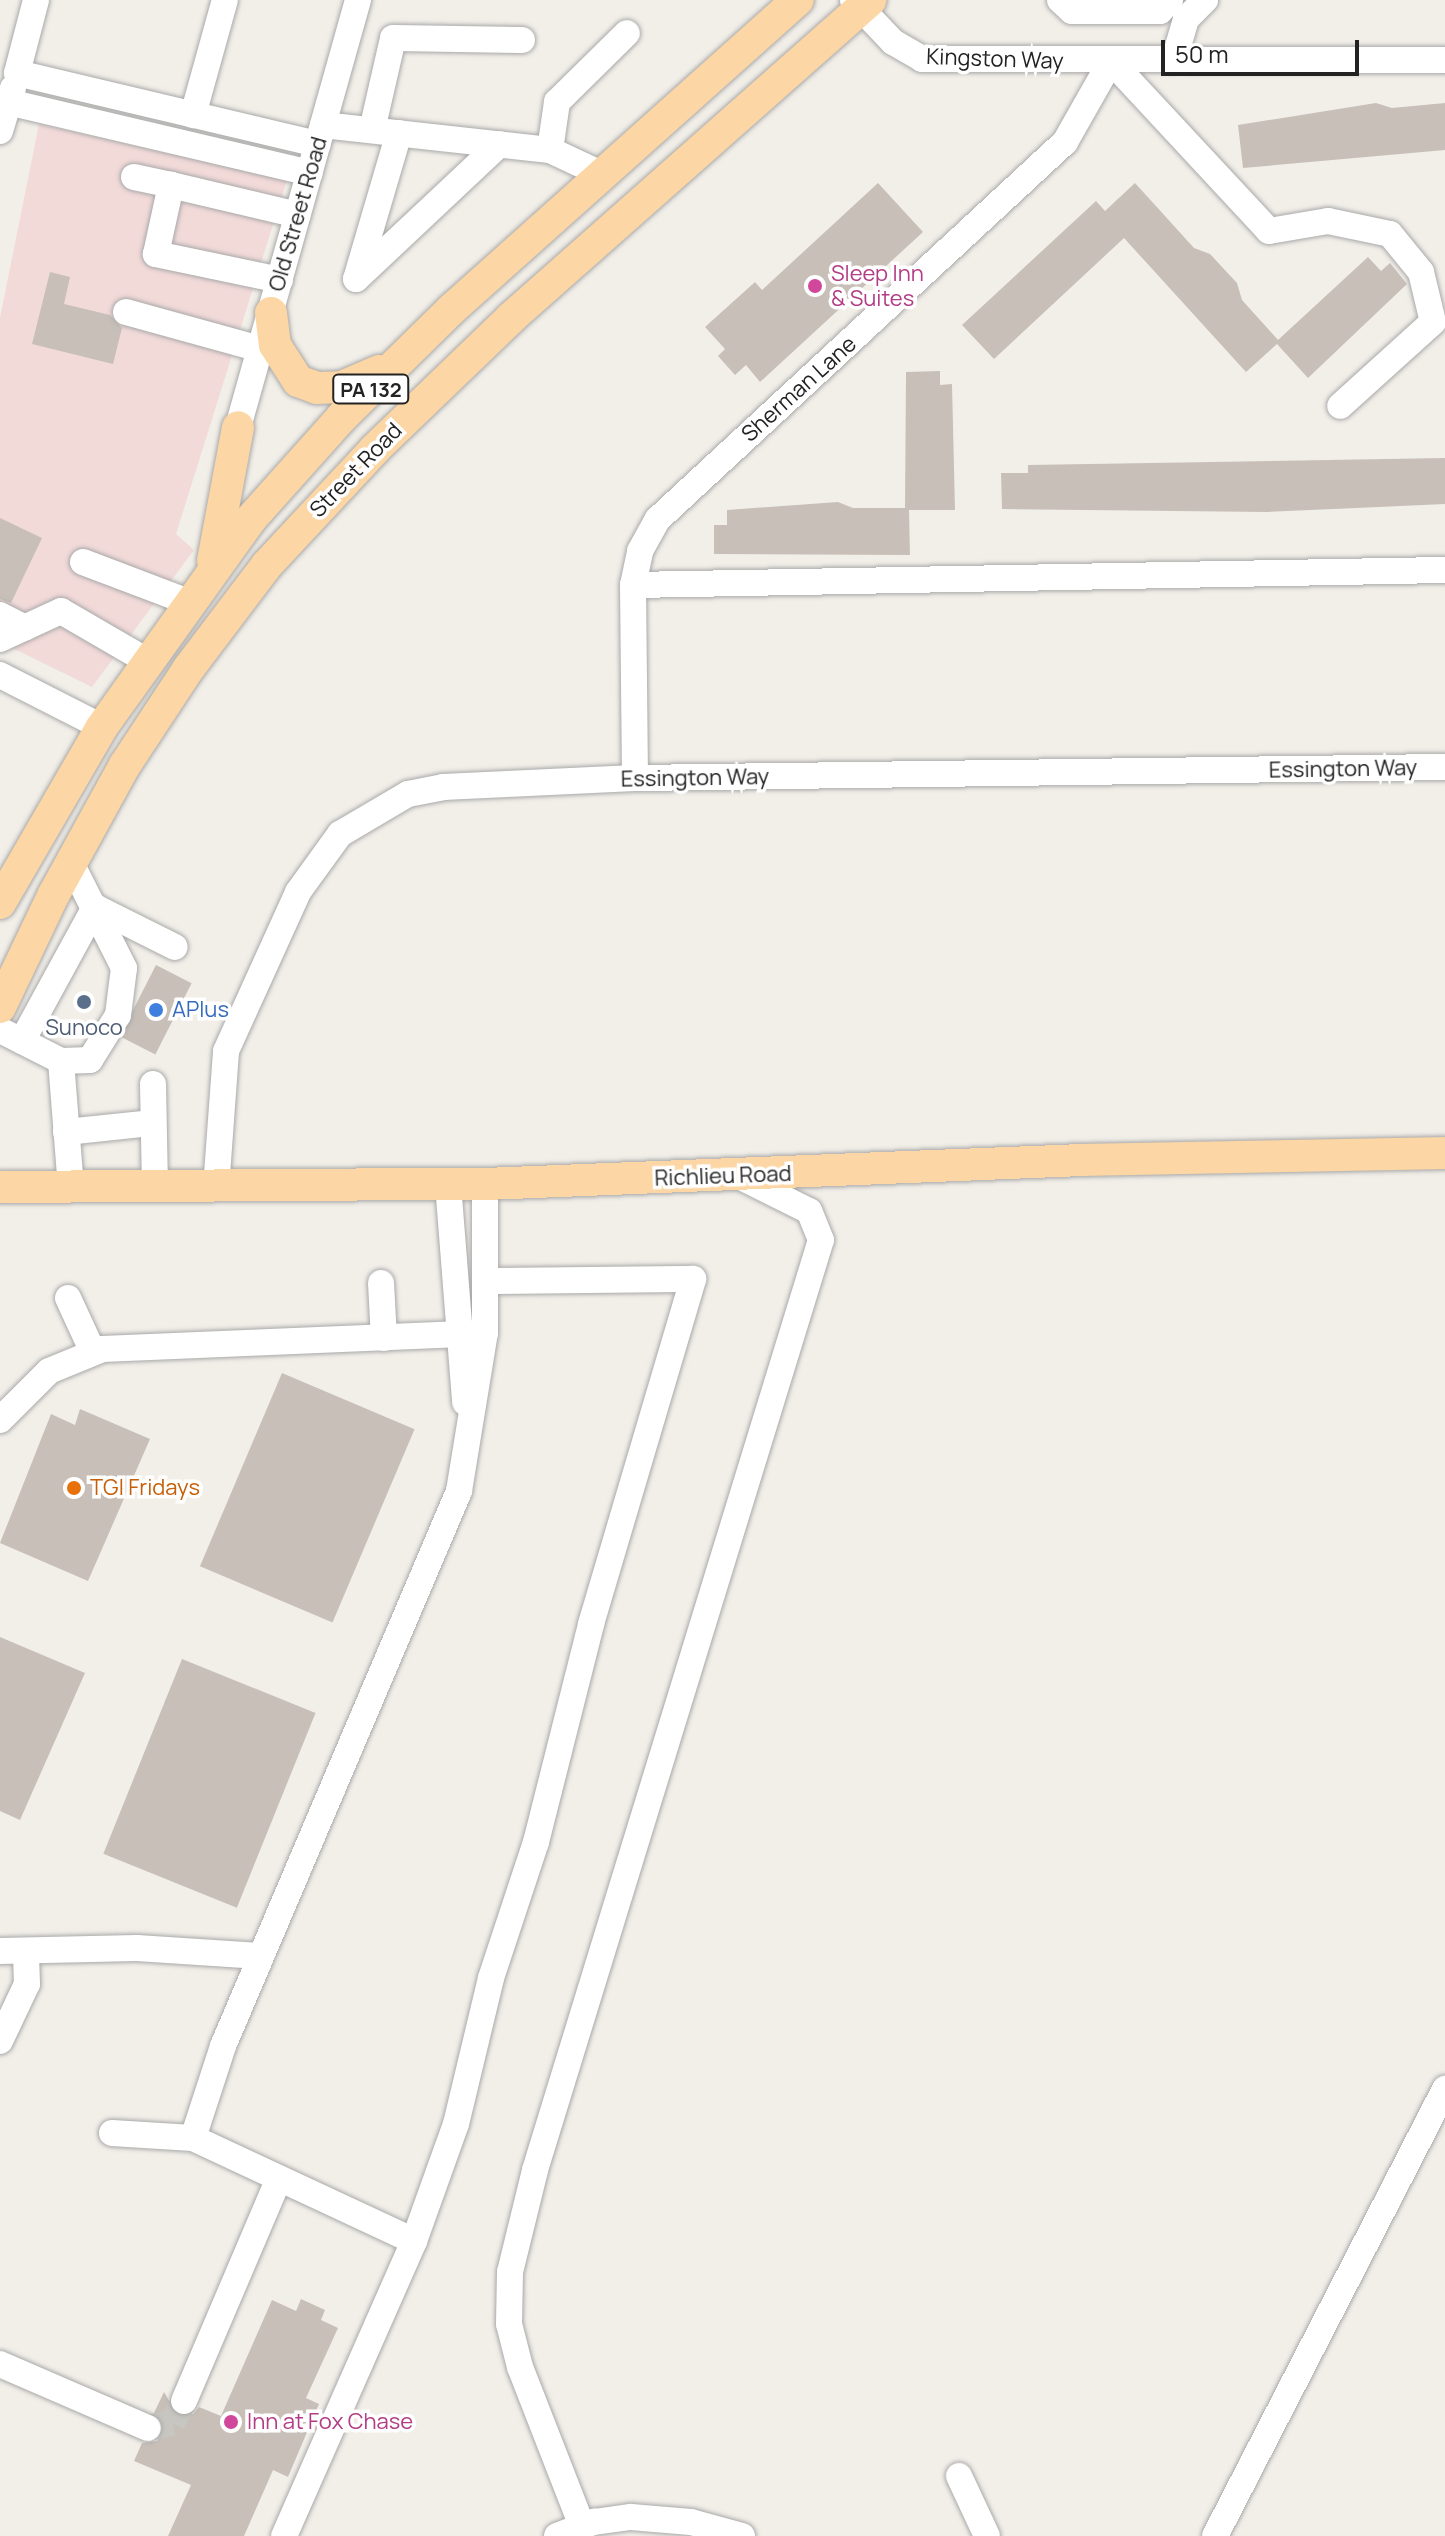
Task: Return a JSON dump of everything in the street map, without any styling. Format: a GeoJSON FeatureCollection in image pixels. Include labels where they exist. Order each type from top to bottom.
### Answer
{"type":"FeatureCollection","features":[{"type":"Feature","properties":{"kind":"main road","name":"Street Road"},"geometry":{"type":"LineString","coordinates":[[0,903],[102,727],[250,520],[406,355],[601,174],[798,0]]}},
{"type":"Feature","properties":{"kind":"main road","name":"Street Road"},"geometry":{"type":"LineString","coordinates":[[0,1007],[71,863],[125,765],[189,668],[317,508],[511,318],[861,3]]}},
{"type":"Feature","properties":{"kind":"main road"},"geometry":{"type":"LineString","coordinates":[[271,313],[284,365],[298,381],[317,388],[356,382],[406,355]]}},
{"type":"Feature","properties":{"kind":"main road"},"geometry":{"type":"LineString","coordinates":[[197,595],[221,538],[238,427]]}},
{"type":"Feature","properties":{"kind":"main road","name":"Richlieu Road"},"geometry":{"type":"LineString","coordinates":[[0,1187],[155,1189],[485,1184],[1083,1160],[1445,1153]]}},
{"type":"Feature","properties":{"kind":"street"},"geometry":{"type":"LineString","coordinates":[[0,131],[36,0]]}},
{"type":"Feature","properties":{"kind":"street"},"geometry":{"type":"LineString","coordinates":[[193,115],[225,0]]}},
{"type":"Feature","properties":{"kind":"street","name":"Old Street Road"},"geometry":{"type":"LineString","coordinates":[[238,427],[358,0]]}},
{"type":"Feature","properties":{"kind":"street"},"geometry":{"type":"LineString","coordinates":[[1060,0],[1072,11],[1160,11],[1170,0]]}},
{"type":"Feature","properties":{"kind":"street"},"geometry":{"type":"LineString","coordinates":[[1174,60],[1186,19],[1205,0]]}},
{"type":"Feature","properties":{"kind":"street","name":"Kingston Way"},"geometry":{"type":"LineString","coordinates":[[861,3],[893,42],[922,59],[1445,60]]}},
{"type":"Feature","properties":{"kind":"street"},"geometry":{"type":"LineString","coordinates":[[550,150],[557,102],[627,33]]}},
{"type":"Feature","properties":{"kind":"street"},"geometry":{"type":"LineString","coordinates":[[372,130],[393,38],[522,40]]}},
{"type":"Feature","properties":{"kind":"street"},"geometry":{"type":"LineString","coordinates":[[1111,61],[1269,231],[1328,221],[1390,234],[1421,272],[1433,322],[1340,406]]}},
{"type":"Feature","properties":{"kind":"street","name":"Sherman Lane"},"geometry":{"type":"LineString","coordinates":[[635,778],[633,585],[640,551],[669,504],[1065,142],[1111,61]]}},
{"type":"Feature","properties":{"kind":"street"},"geometry":{"type":"LineString","coordinates":[[17,73],[193,115],[321,134],[372,130],[550,150],[601,174]]}},
{"type":"Feature","properties":{"kind":"street"},"geometry":{"type":"LineString","coordinates":[[8,102],[310,173]]}},
{"type":"Feature","properties":{"kind":"street"},"geometry":{"type":"LineString","coordinates":[[150,135],[157,106]]}},
{"type":"Feature","properties":{"kind":"street"},"geometry":{"type":"LineString","coordinates":[[399,133],[356,279],[500,144]]}},
{"type":"Feature","properties":{"kind":"street"},"geometry":{"type":"LineString","coordinates":[[134,177],[298,215]]}},
{"type":"Feature","properties":{"kind":"street"},"geometry":{"type":"LineString","coordinates":[[171,185],[156,254],[280,280]]}},
{"type":"Feature","properties":{"kind":"street"},"geometry":{"type":"LineString","coordinates":[[126,312],[260,349]]}},
{"type":"Feature","properties":{"kind":"street"},"geometry":{"type":"LineString","coordinates":[[83,562],[197,595]]}},
{"type":"Feature","properties":{"kind":"street"},"geometry":{"type":"LineString","coordinates":[[633,585],[1445,570]]}},
{"type":"Feature","properties":{"kind":"street"},"geometry":{"type":"LineString","coordinates":[[0,639],[61,611],[149,662]]}},
{"type":"Feature","properties":{"kind":"street"},"geometry":{"type":"LineString","coordinates":[[0,615],[25,628]]}},
{"type":"Feature","properties":{"kind":"street"},"geometry":{"type":"LineString","coordinates":[[0,675],[102,727]]}},
{"type":"Feature","properties":{"kind":"street","name":"Essington Way"},"geometry":{"type":"LineString","coordinates":[[216,1188],[226,1051],[298,892],[340,834],[408,794],[443,787],[635,778],[1445,767]]}},
{"type":"Feature","properties":{"kind":"street"},"geometry":{"type":"LineString","coordinates":[[71,863],[95,907],[124,968],[118,1015],[90,1060],[61,1061],[11,1036],[95,907]]}},
{"type":"Feature","properties":{"kind":"street"},"geometry":{"type":"LineString","coordinates":[[95,907],[175,947]]}},
{"type":"Feature","properties":{"kind":"street"},"geometry":{"type":"LineString","coordinates":[[61,1061],[71,1188]]}},
{"type":"Feature","properties":{"kind":"street"},"geometry":{"type":"LineString","coordinates":[[153,1084],[151,1123],[155,1189]]}},
{"type":"Feature","properties":{"kind":"street"},"geometry":{"type":"LineString","coordinates":[[66,1132],[151,1123]]}},
{"type":"Feature","properties":{"kind":"street"},"geometry":{"type":"LineString","coordinates":[[739,1176],[809,1211],[821,1240],[535,2170],[510,2272],[509,2324],[570,2531],[631,2517],[662,2518],[742,2536]]}},
{"type":"Feature","properties":{"kind":"street"},"geometry":{"type":"LineString","coordinates":[[448,1184],[456,1335],[469,1429]]}},
{"type":"Feature","properties":{"kind":"street"},"geometry":{"type":"LineString","coordinates":[[193,2138],[260,1956],[443,1535],[459,1491],[485,1333],[485,1184]]}},
{"type":"Feature","properties":{"kind":"street"},"geometry":{"type":"LineString","coordinates":[[284,2536],[414,2241],[456,2124],[491,1978],[536,1842],[591,1624],[693,1279],[485,1281]]}},
{"type":"Feature","properties":{"kind":"street"},"geometry":{"type":"LineString","coordinates":[[381,1283],[384,1338]]}},
{"type":"Feature","properties":{"kind":"street"},"geometry":{"type":"LineString","coordinates":[[68,1298],[93,1352]]}},
{"type":"Feature","properties":{"kind":"street"},"geometry":{"type":"LineString","coordinates":[[0,1420],[49,1371],[93,1352],[143,1344],[485,1333]]}},
{"type":"Feature","properties":{"kind":"street"},"geometry":{"type":"LineString","coordinates":[[0,2041],[27,1984],[13,1951],[137,1948],[260,1956]]}},
{"type":"Feature","properties":{"kind":"street"},"geometry":{"type":"LineString","coordinates":[[1215,2536],[1445,2089]]}},
{"type":"Feature","properties":{"kind":"street"},"geometry":{"type":"LineString","coordinates":[[112,2133],[193,2138],[414,2241]]}},
{"type":"Feature","properties":{"kind":"street"},"geometry":{"type":"LineString","coordinates":[[184,2401],[279,2178]]}},
{"type":"Feature","properties":{"kind":"street"},"geometry":{"type":"LineString","coordinates":[[0,2364],[148,2428]]}},
{"type":"Feature","properties":{"kind":"street"},"geometry":{"type":"LineString","coordinates":[[959,2476],[987,2536]]}},
{"type":"Feature","properties":{"kind":"shaded area"},"geometry":{"type":"Polygon","coordinates":[[[39,124],[287,180],[176,534],[194,550],[92,687],[0,642],[0,318],[39,124]]]}},
{"type":"Feature","properties":{"kind":"building"},"geometry":{"type":"Polygon","coordinates":[[[1376,103],[1392,108],[1445,103],[1445,150],[1243,168],[1238,125],[1376,103]]]}},
{"type":"Feature","properties":{"kind":"building","name":"Sleep Inn & Suites"},"geometry":{"type":"Polygon","coordinates":[[[878,183],[923,232],[760,382],[746,365],[735,375],[718,356],[725,349],[705,327],[755,282],[762,290],[878,183]]]}},
{"type":"Feature","properties":{"kind":"building"},"geometry":{"type":"Polygon","coordinates":[[[1135,183],[1194,248],[1210,254],[1237,283],[1242,300],[1278,340],[1368,257],[1381,271],[1390,263],[1407,284],[1308,378],[1277,344],[1246,372],[1124,238],[994,359],[962,325],[1096,201],[1105,211],[1135,183]]]}},
{"type":"Feature","properties":{"kind":"building"},"geometry":{"type":"Polygon","coordinates":[[[50,272],[70,277],[64,304],[110,315],[122,328],[113,364],[32,344],[50,272]]]}},
{"type":"Feature","properties":{"kind":"building"},"geometry":{"type":"Polygon","coordinates":[[[940,371],[940,385],[952,384],[955,510],[909,510],[910,555],[714,554],[714,525],[727,525],[727,510],[838,502],[853,508],[905,508],[906,372],[940,371]]]}},
{"type":"Feature","properties":{"kind":"building"},"geometry":{"type":"Polygon","coordinates":[[[1445,458],[1445,504],[1267,512],[1002,509],[1001,473],[1028,473],[1028,465],[1445,458]]]}},
{"type":"Feature","properties":{"kind":"building"},"geometry":{"type":"Polygon","coordinates":[[[0,518],[42,538],[11,603],[0,599],[0,518]]]}},
{"type":"Feature","properties":{"kind":"building","name":"APlus"},"geometry":{"type":"Polygon","coordinates":[[[156,965],[192,983],[155,1054],[120,1036],[156,965]]]}},
{"type":"Feature","properties":{"kind":"building"},"geometry":{"type":"Polygon","coordinates":[[[282,1373],[415,1429],[332,1623],[200,1566],[282,1373]]]}},
{"type":"Feature","properties":{"kind":"building","name":"TGI Fridays"},"geometry":{"type":"Polygon","coordinates":[[[80,1409],[150,1439],[88,1581],[0,1543],[51,1414],[75,1425],[80,1409]]]}},
{"type":"Feature","properties":{"kind":"building"},"geometry":{"type":"Polygon","coordinates":[[[0,1637],[85,1673],[20,1820],[0,1811],[0,1637]]]}},
{"type":"Feature","properties":{"kind":"building"},"geometry":{"type":"Polygon","coordinates":[[[182,1659],[316,1713],[237,1908],[103,1854],[182,1659]]]}},
{"type":"Feature","properties":{"kind":"building","name":"Inn at Fox Chase"},"geometry":{"type":"Polygon","coordinates":[[[301,2299],[325,2310],[321,2320],[338,2328],[306,2398],[319,2404],[288,2477],[273,2470],[244,2536],[168,2536],[191,2485],[134,2461],[142,2443],[157,2441],[163,2434],[161,2419],[154,2413],[164,2392],[178,2416],[193,2414],[199,2407],[221,2416],[272,2300],[296,2311],[301,2299]]]}},
{"type":"Feature","properties":{"kind":"tunnel"},"geometry":{"type":"LineString","coordinates":[[148,2428],[172,2423],[184,2401]]}},
{"type":"Feature","properties":{"kind":"place","name":"Sleep Inn & Suites"},"geometry":{"type":"Point","coordinates":[815,286]}},
{"type":"Feature","properties":{"kind":"place","name":"Sunoco"},"geometry":{"type":"Point","coordinates":[84,1002]}},
{"type":"Feature","properties":{"kind":"place","name":"APlus"},"geometry":{"type":"Point","coordinates":[156,1010]}},
{"type":"Feature","properties":{"kind":"place","name":"TGI Fridays"},"geometry":{"type":"Point","coordinates":[74,1488]}},
{"type":"Feature","properties":{"kind":"place","name":"Inn at Fox Chase"},"geometry":{"type":"Point","coordinates":[231,2422]}}]}
